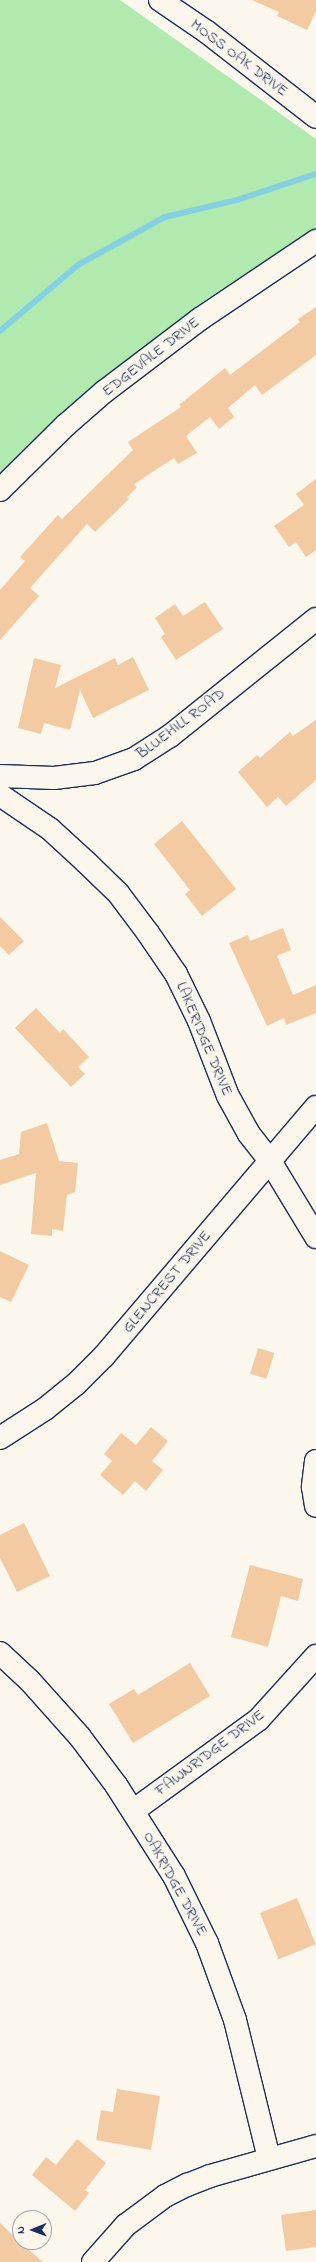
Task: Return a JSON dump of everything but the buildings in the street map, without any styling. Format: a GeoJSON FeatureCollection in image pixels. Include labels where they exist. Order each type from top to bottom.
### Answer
{"type":"FeatureCollection","features":[{"type":"Feature","properties":{"kind":"street","name":"MOSS OAK DRIVE"},"geometry":{"type":"LineString","coordinates":[[160,0],[207,32],[316,117]]}},
{"type":"Feature","properties":{"kind":"street","name":"EDGEVALE DRIVE"},"geometry":{"type":"LineString","coordinates":[[0,490],[66,425],[105,391],[200,319],[316,241]]}},
{"type":"Feature","properties":{"kind":"street","name":"BLUEHILL ROAD"},"geometry":{"type":"LineString","coordinates":[[0,776],[54,778],[95,773],[134,759],[170,736],[316,619]]}},
{"type":"Feature","properties":{"kind":"street","name":"LAKERIDGE DRIVE"},"geometry":{"type":"LineString","coordinates":[[0,795],[50,829],[86,862],[118,894],[148,933],[176,974],[192,1007],[232,1103],[249,1134],[270,1161],[316,1237]]}},
{"type":"Feature","properties":{"kind":"street","name":"GLENCREST DRIVE"},"geometry":{"type":"LineString","coordinates":[[0,1438],[45,1409],[98,1361],[316,1107]]}},
{"type":"Feature","properties":{"kind":"street"},"geometry":{"type":"LineString","coordinates":[[316,1461],[313,1487],[316,1506]]}},
{"type":"Feature","properties":{"kind":"street","name":"OAKRIDGE DRIVE"},"geometry":{"type":"LineString","coordinates":[[0,1653],[30,1681],[80,1737],[133,1811],[174,1876],[207,1943],[235,2020],[269,2158]]}},
{"type":"Feature","properties":{"kind":"street","name":"FAWNRIDGE DRIVE"},"geometry":{"type":"LineString","coordinates":[[133,1811],[259,1719],[316,1656]]}},
{"type":"Feature","properties":{"kind":"street"},"geometry":{"type":"LineString","coordinates":[[93,2262],[126,2225],[165,2196],[210,2176],[269,2158],[316,2146]]}},
{"type":"Feature","properties":{"kind":"green space"},"geometry":{"type":"Polygon","coordinates":[[[0,0],[120,0],[316,139],[316,228],[204,301],[98,386],[0,475],[0,0]]]}},
{"type":"Feature","properties":{"kind":"waterway"},"geometry":{"type":"LineString","coordinates":[[0,331],[78,265],[165,217],[237,200],[316,174]]}}]}
